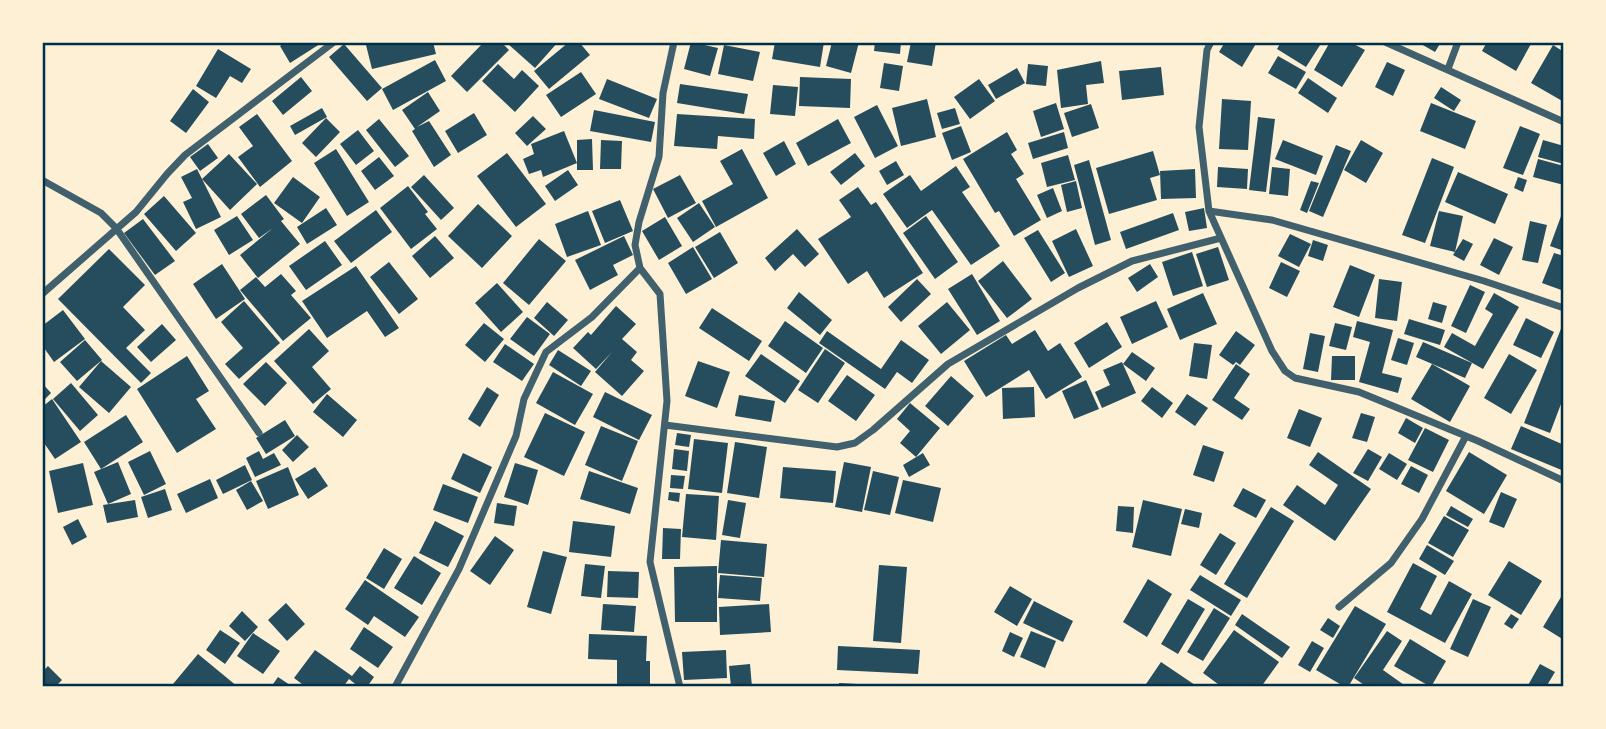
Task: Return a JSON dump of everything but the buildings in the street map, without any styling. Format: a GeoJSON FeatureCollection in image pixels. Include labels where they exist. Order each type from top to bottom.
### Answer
{"type":"FeatureCollection","features":[{"type":"Feature","properties":{"kind":"street"},"geometry":{"type":"LineString","coordinates":[[42,294],[136,212],[185,156],[334,42]]}},
{"type":"Feature","properties":{"kind":"street"},"geometry":{"type":"LineString","coordinates":[[674,42],[663,93],[659,157],[639,222],[635,245],[640,268],[660,294],[667,401],[650,562],[680,687]]}},
{"type":"Feature","properties":{"kind":"street"},"geometry":{"type":"LineString","coordinates":[[1211,42],[1207,50],[1199,127],[1209,211],[1272,351],[1285,371],[1295,378],[1359,392],[1466,436],[1564,481]]}},
{"type":"Feature","properties":{"kind":"street"},"geometry":{"type":"LineString","coordinates":[[1385,42],[1564,122]]}},
{"type":"Feature","properties":{"kind":"street"},"geometry":{"type":"LineString","coordinates":[[1448,69],[1458,42]]}},
{"type":"Feature","properties":{"kind":"street"},"geometry":{"type":"LineString","coordinates":[[42,180],[101,213],[116,228],[259,433]]}},
{"type":"Feature","properties":{"kind":"street"},"geometry":{"type":"LineString","coordinates":[[1209,211],[1272,220],[1324,234],[1484,281],[1564,308]]}},
{"type":"Feature","properties":{"kind":"street"},"geometry":{"type":"LineString","coordinates":[[665,425],[837,447],[855,443],[924,387],[948,363],[1078,288],[1132,261],[1221,238]]}},
{"type":"Feature","properties":{"kind":"street"},"geometry":{"type":"LineString","coordinates":[[395,687],[459,569],[516,436],[524,399],[546,352],[592,317],[640,268]]}},
{"type":"Feature","properties":{"kind":"street"},"geometry":{"type":"LineString","coordinates":[[1339,607],[1391,563],[1422,519],[1466,436]]}}]}
